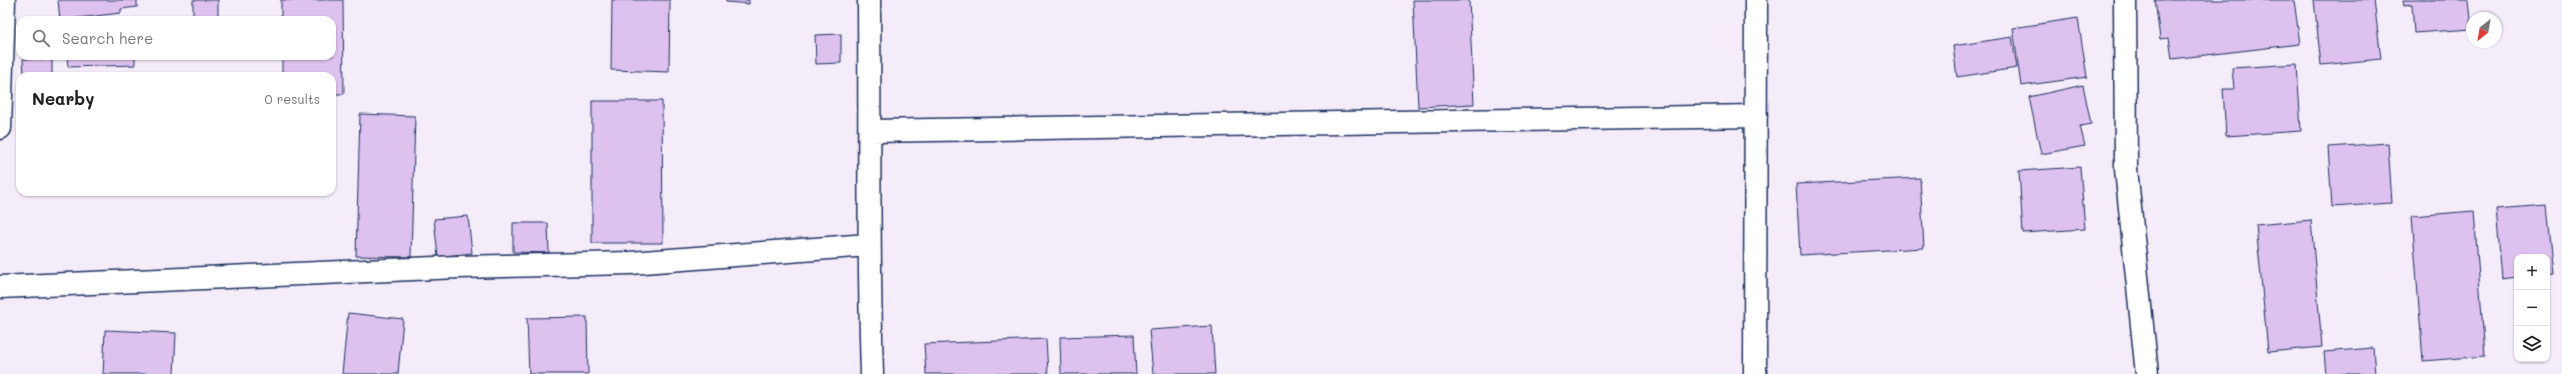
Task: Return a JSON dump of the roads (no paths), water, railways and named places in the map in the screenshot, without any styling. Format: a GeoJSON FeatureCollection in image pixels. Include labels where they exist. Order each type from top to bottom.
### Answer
{"type":"FeatureCollection","features":[{"type":"Feature","properties":{"kind":"street"},"geometry":{"type":"LineString","coordinates":[[0,128],[4,0]]}},
{"type":"Feature","properties":{"kind":"street"},"geometry":{"type":"LineString","coordinates":[[868,0],[870,131],[868,245],[872,374]]}},
{"type":"Feature","properties":{"kind":"street"},"geometry":{"type":"LineString","coordinates":[[1755,374],[1756,0]]}},
{"type":"Feature","properties":{"kind":"street"},"geometry":{"type":"LineString","coordinates":[[2125,0],[2126,169],[2147,374]]}},
{"type":"Feature","properties":{"kind":"street"},"geometry":{"type":"LineString","coordinates":[[870,131],[1756,116]]}},
{"type":"Feature","properties":{"kind":"street"},"geometry":{"type":"LineString","coordinates":[[0,287],[458,267],[630,263],[868,245]]}}]}
